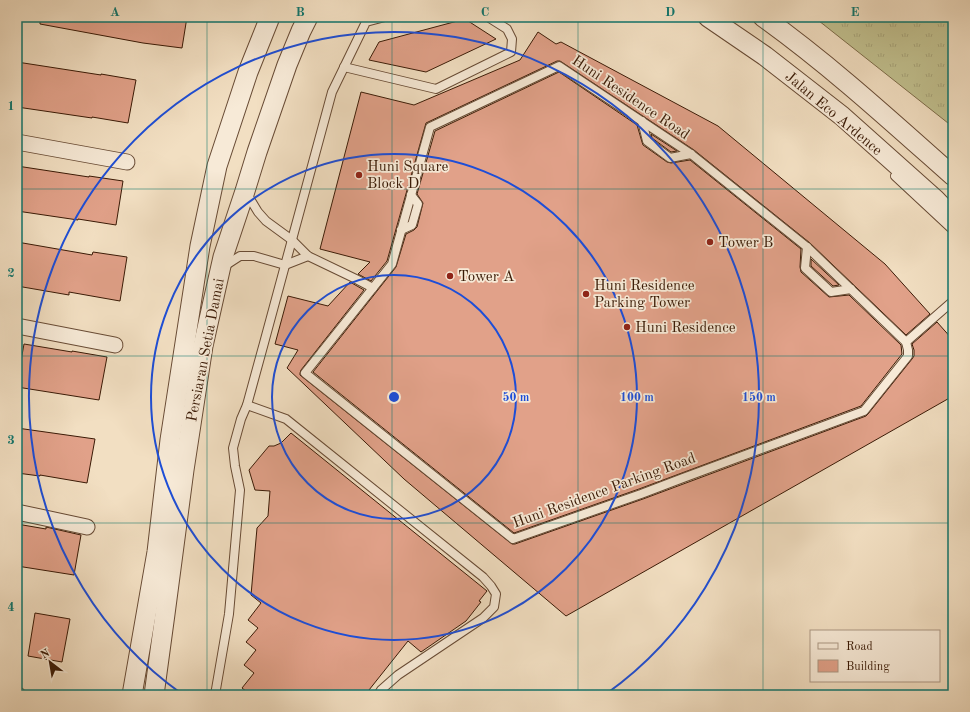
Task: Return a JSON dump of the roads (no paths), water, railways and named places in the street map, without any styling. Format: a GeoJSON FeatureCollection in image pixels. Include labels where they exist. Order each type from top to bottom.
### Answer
{"type":"FeatureCollection","features":[{"type":"Feature","properties":{"kind":"street","name":"Persiaran Setia Damai"},"geometry":{"type":"LineString","coordinates":[[132,695],[157,552],[170,440],[200,246],[217,166],[248,72],[270,17]]}},
{"type":"Feature","properties":{"kind":"street","name":"Jalan Eco Ardence"},"geometry":{"type":"LineString","coordinates":[[708,17],[765,56],[842,116],[953,218]]}},
{"type":"Feature","properties":{"kind":"street","name":"Jalan Eco Ardence"},"geometry":{"type":"LineString","coordinates":[[763,17],[788,35],[862,96],[953,176]]}},
{"type":"Feature","properties":{"kind":"street","name":"Persiaran Setia Damai"},"geometry":{"type":"LineString","coordinates":[[154,695],[184,470],[203,346],[220,269],[257,152],[287,65],[307,22]]}},
{"type":"Feature","properties":{"kind":"street"},"geometry":{"type":"LineString","coordinates":[[17,142],[127,162]]}},
{"type":"Feature","properties":{"kind":"street"},"geometry":{"type":"LineString","coordinates":[[17,326],[115,345]]}},
{"type":"Feature","properties":{"kind":"street"},"geometry":{"type":"LineString","coordinates":[[17,512],[87,526]]}},
{"type":"Feature","properties":{"kind":"lane"},"geometry":{"type":"LineString","coordinates":[[215,695],[229,614],[240,490],[233,448],[332,92],[366,22],[385,17]]}},
{"type":"Feature","properties":{"kind":"lane"},"geometry":{"type":"LineString","coordinates":[[344,66],[436,89],[511,52],[512,39],[507,30],[488,17]]}},
{"type":"Feature","properties":{"kind":"lane","name":"Huni Residence Road"},"geometry":{"type":"LineString","coordinates":[[373,288],[392,264],[430,128],[559,66],[692,154],[807,247],[906,342]]}},
{"type":"Feature","properties":{"kind":"lane"},"geometry":{"type":"LineString","coordinates":[[642,121],[647,141],[670,158],[692,154]]}},
{"type":"Feature","properties":{"kind":"lane"},"geometry":{"type":"LineString","coordinates":[[853,126],[873,155]]}},
{"type":"Feature","properties":{"kind":"lane"},"geometry":{"type":"LineString","coordinates":[[890,171],[953,230]]}},
{"type":"Feature","properties":{"kind":"lane"},"geometry":{"type":"LineString","coordinates":[[245,191],[258,212],[266,221],[292,240],[308,256],[373,288]]}},
{"type":"Feature","properties":{"kind":"lane"},"geometry":{"type":"LineString","coordinates":[[807,247],[804,268],[831,292],[851,288]]}},
{"type":"Feature","properties":{"kind":"lane"},"geometry":{"type":"LineString","coordinates":[[220,269],[240,256],[254,256],[285,265],[308,256]]}},
{"type":"Feature","properties":{"kind":"lane","name":"Huni Residence Parking Road"},"geometry":{"type":"LineString","coordinates":[[373,288],[305,372],[513,539],[641,494],[864,411],[908,356],[906,342]]}},
{"type":"Feature","properties":{"kind":"lane"},"geometry":{"type":"LineString","coordinates":[[906,342],[953,301]]}},
{"type":"Feature","properties":{"kind":"lane"},"geometry":{"type":"LineString","coordinates":[[246,405],[286,419],[483,577],[496,594],[494,607],[483,618],[398,674],[381,690],[378,695]]}},
{"type":"Feature","properties":{"kind":"place","name":"Huni Square Block D"},"geometry":{"type":"Point","coordinates":[359,175]}},
{"type":"Feature","properties":{"kind":"place","name":"Tower B"},"geometry":{"type":"Point","coordinates":[710,242]}},
{"type":"Feature","properties":{"kind":"place","name":"Tower A"},"geometry":{"type":"Point","coordinates":[450,276]}},
{"type":"Feature","properties":{"kind":"place","name":"Huni Residence Parking Tower"},"geometry":{"type":"Point","coordinates":[586,294]}},
{"type":"Feature","properties":{"kind":"place","name":"Huni Residence"},"geometry":{"type":"Point","coordinates":[627,327]}}]}
